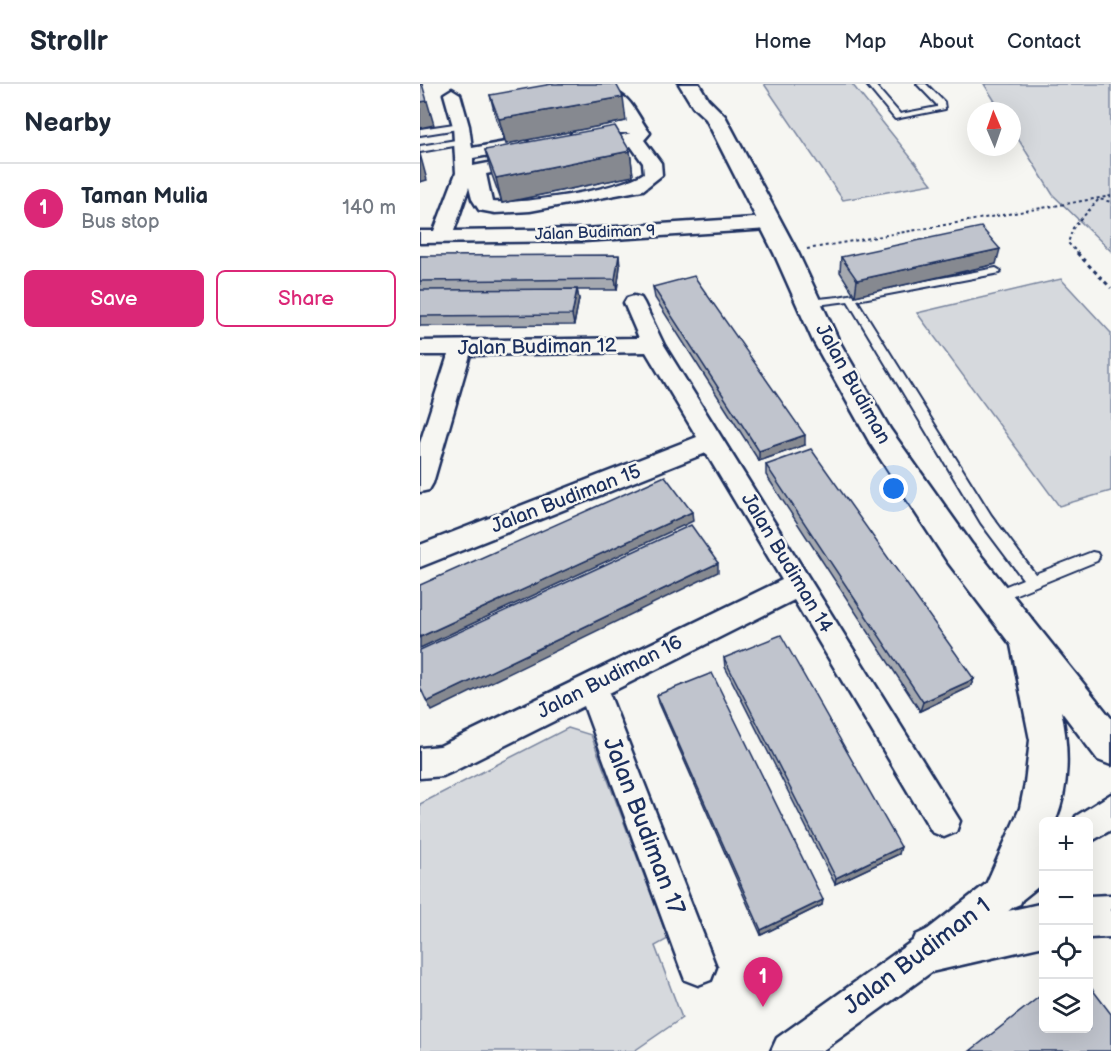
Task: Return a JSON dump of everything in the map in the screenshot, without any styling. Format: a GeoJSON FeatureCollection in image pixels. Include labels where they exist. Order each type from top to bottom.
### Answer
{"type":"FeatureCollection","features":[{"type":"Feature","properties":{"kind":"street","name":"Jalan Budiman"},"geometry":{"type":"LineString","coordinates":[[689,84],[700,103],[715,116],[786,253],[826,341],[880,436],[994,597],[1111,747]]}},
{"type":"Feature","properties":{"kind":"street","name":"Jalan Budiman"},"geometry":{"type":"LineString","coordinates":[[711,84],[717,99],[715,116]]}},
{"type":"Feature","properties":{"kind":"street"},"geometry":{"type":"LineString","coordinates":[[453,94],[466,153],[480,196],[489,208],[525,205],[624,189],[637,186],[653,175],[652,163],[634,133],[634,118],[616,95],[598,94],[578,98]]}},
{"type":"Feature","properties":{"kind":"street"},"geometry":{"type":"LineString","coordinates":[[567,145],[634,133]]}},
{"type":"Feature","properties":{"kind":"street"},"geometry":{"type":"LineString","coordinates":[[466,153],[544,149]]}},
{"type":"Feature","properties":{"kind":"street"},"geometry":{"type":"LineString","coordinates":[[442,237],[466,153]]}},
{"type":"Feature","properties":{"kind":"street","name":"Jalan Budiman 9"},"geometry":{"type":"LineString","coordinates":[[420,237],[584,235],[770,223]]}},
{"type":"Feature","properties":{"kind":"street","name":"Jalan Budiman 14"},"geometry":{"type":"LineString","coordinates":[[634,303],[653,345],[944,821]]}},
{"type":"Feature","properties":{"kind":"street","name":"Jalan Budiman 12"},"geometry":{"type":"LineString","coordinates":[[420,348],[653,345]]}},
{"type":"Feature","properties":{"kind":"street"},"geometry":{"type":"LineString","coordinates":[[420,483],[461,347]]}},
{"type":"Feature","properties":{"kind":"street","name":"Jalan Budiman 15"},"geometry":{"type":"LineString","coordinates":[[420,556],[712,441]]}},
{"type":"Feature","properties":{"kind":"street","name":"Jalan Budiman 16"},"geometry":{"type":"LineString","coordinates":[[420,763],[443,761],[799,584]]}},
{"type":"Feature","properties":{"kind":"street"},"geometry":{"type":"LineString","coordinates":[[1005,889],[1040,810],[1049,740],[1026,640]]}},
{"type":"Feature","properties":{"kind":"street","name":"Jalan Budiman 17"},"geometry":{"type":"LineString","coordinates":[[591,686],[698,967]]}},
{"type":"Feature","properties":{"kind":"street"},"geometry":{"type":"LineString","coordinates":[[1093,823],[1111,810]]}},
{"type":"Feature","properties":{"kind":"street","name":"Jalan Budiman 1"},"geometry":{"type":"LineString","coordinates":[[790,1051],[931,950],[1039,864]]}},
{"type":"Feature","properties":{"kind":"street"},"geometry":{"type":"LineString","coordinates":[[1093,917],[1111,916]]}},
{"type":"Feature","properties":{"kind":"street"},"geometry":{"type":"LineString","coordinates":[[931,950],[1040,925]]}},
{"type":"Feature","properties":{"kind":"lane"},"geometry":{"type":"LineString","coordinates":[[870,84],[893,114],[904,118],[941,109],[941,104],[921,84]]}},
{"type":"Feature","properties":{"kind":"lane"},"geometry":{"type":"LineString","coordinates":[[420,132],[466,153]]}},
{"type":"Feature","properties":{"kind":"lane"},"geometry":{"type":"LineString","coordinates":[[420,149],[466,153]]}},
{"type":"Feature","properties":{"kind":"lane"},"geometry":{"type":"LineString","coordinates":[[809,303],[850,298],[996,271]]}},
{"type":"Feature","properties":{"kind":"lane"},"geometry":{"type":"LineString","coordinates":[[850,298],[986,519],[1032,581]]}},
{"type":"Feature","properties":{"kind":"lane"},"geometry":{"type":"LineString","coordinates":[[994,597],[1092,557]]}},
{"type":"Feature","properties":{"kind":"path"},"geometry":{"type":"LineString","coordinates":[[786,253],[968,219],[1111,196]]}},
{"type":"Feature","properties":{"kind":"path"},"geometry":{"type":"LineString","coordinates":[[1099,199],[1111,202]]}},
{"type":"Feature","properties":{"kind":"path"},"geometry":{"type":"LineString","coordinates":[[1099,199],[1073,228],[1068,243],[1111,288]]}},
{"type":"Feature","properties":{"kind":"shaded area"},"geometry":{"type":"Polygon","coordinates":[[[764,84],[852,84],[932,184],[843,200],[764,84]]]}},
{"type":"Feature","properties":{"kind":"shaded area"},"geometry":{"type":"Polygon","coordinates":[[[984,84],[1111,84],[1111,251],[1053,195],[1021,143],[1021,102],[995,102],[984,84]]]}},
{"type":"Feature","properties":{"kind":"shaded area"},"geometry":{"type":"Polygon","coordinates":[[[1061,279],[1111,333],[1111,491],[1059,506],[917,313],[1061,279]]]}},
{"type":"Feature","properties":{"kind":"shaded area"},"geometry":{"type":"Polygon","coordinates":[[[568,728],[591,735],[668,939],[655,946],[682,1018],[634,1051],[420,1051],[420,804],[568,728]]]}},
{"type":"Feature","properties":{"kind":"building"},"geometry":{"type":"Polygon","coordinates":[[[420,84],[422,84],[427,101],[420,102],[420,84]]]}},
{"type":"Feature","properties":{"kind":"building"},"geometry":{"type":"Polygon","coordinates":[[[552,84],[616,84],[623,97],[499,119],[490,95],[552,84]]]}},
{"type":"Feature","properties":{"kind":"building"},"geometry":{"type":"Polygon","coordinates":[[[615,126],[630,151],[496,178],[485,150],[615,126]]]}},
{"type":"Feature","properties":{"kind":"building"},"geometry":{"type":"Polygon","coordinates":[[[981,227],[1000,249],[857,280],[841,257],[981,227]]]}},
{"type":"Feature","properties":{"kind":"building"},"geometry":{"type":"Polygon","coordinates":[[[619,255],[615,279],[420,281],[420,256],[619,255]]]}},
{"type":"Feature","properties":{"kind":"building"},"geometry":{"type":"Polygon","coordinates":[[[694,276],[805,435],[759,451],[653,287],[694,276]]]}},
{"type":"Feature","properties":{"kind":"building"},"geometry":{"type":"Polygon","coordinates":[[[577,289],[572,315],[420,316],[420,290],[577,289]]]}},
{"type":"Feature","properties":{"kind":"building"},"geometry":{"type":"Polygon","coordinates":[[[811,449],[974,679],[923,702],[766,465],[811,449]]]}},
{"type":"Feature","properties":{"kind":"building"},"geometry":{"type":"Polygon","coordinates":[[[665,476],[692,512],[420,637],[420,585],[665,476]]]}},
{"type":"Feature","properties":{"kind":"building"},"geometry":{"type":"Polygon","coordinates":[[[691,525],[718,563],[427,702],[420,687],[420,650],[691,525]]]}},
{"type":"Feature","properties":{"kind":"building"},"geometry":{"type":"Polygon","coordinates":[[[781,635],[901,847],[836,878],[724,658],[781,635]]]}},
{"type":"Feature","properties":{"kind":"building"},"geometry":{"type":"Polygon","coordinates":[[[712,673],[823,900],[761,930],[657,695],[712,673]]]}},
{"type":"Feature","properties":{"kind":"building"},"geometry":{"type":"Polygon","coordinates":[[[1093,990],[1111,1014],[1111,1051],[970,1051],[1039,997],[1039,1033],[1093,1033],[1093,990]]]}},
{"type":"Feature","properties":{"kind":"place","name":"Taman Mulia"},"geometry":{"type":"Point","coordinates":[763,1007]}}]}
